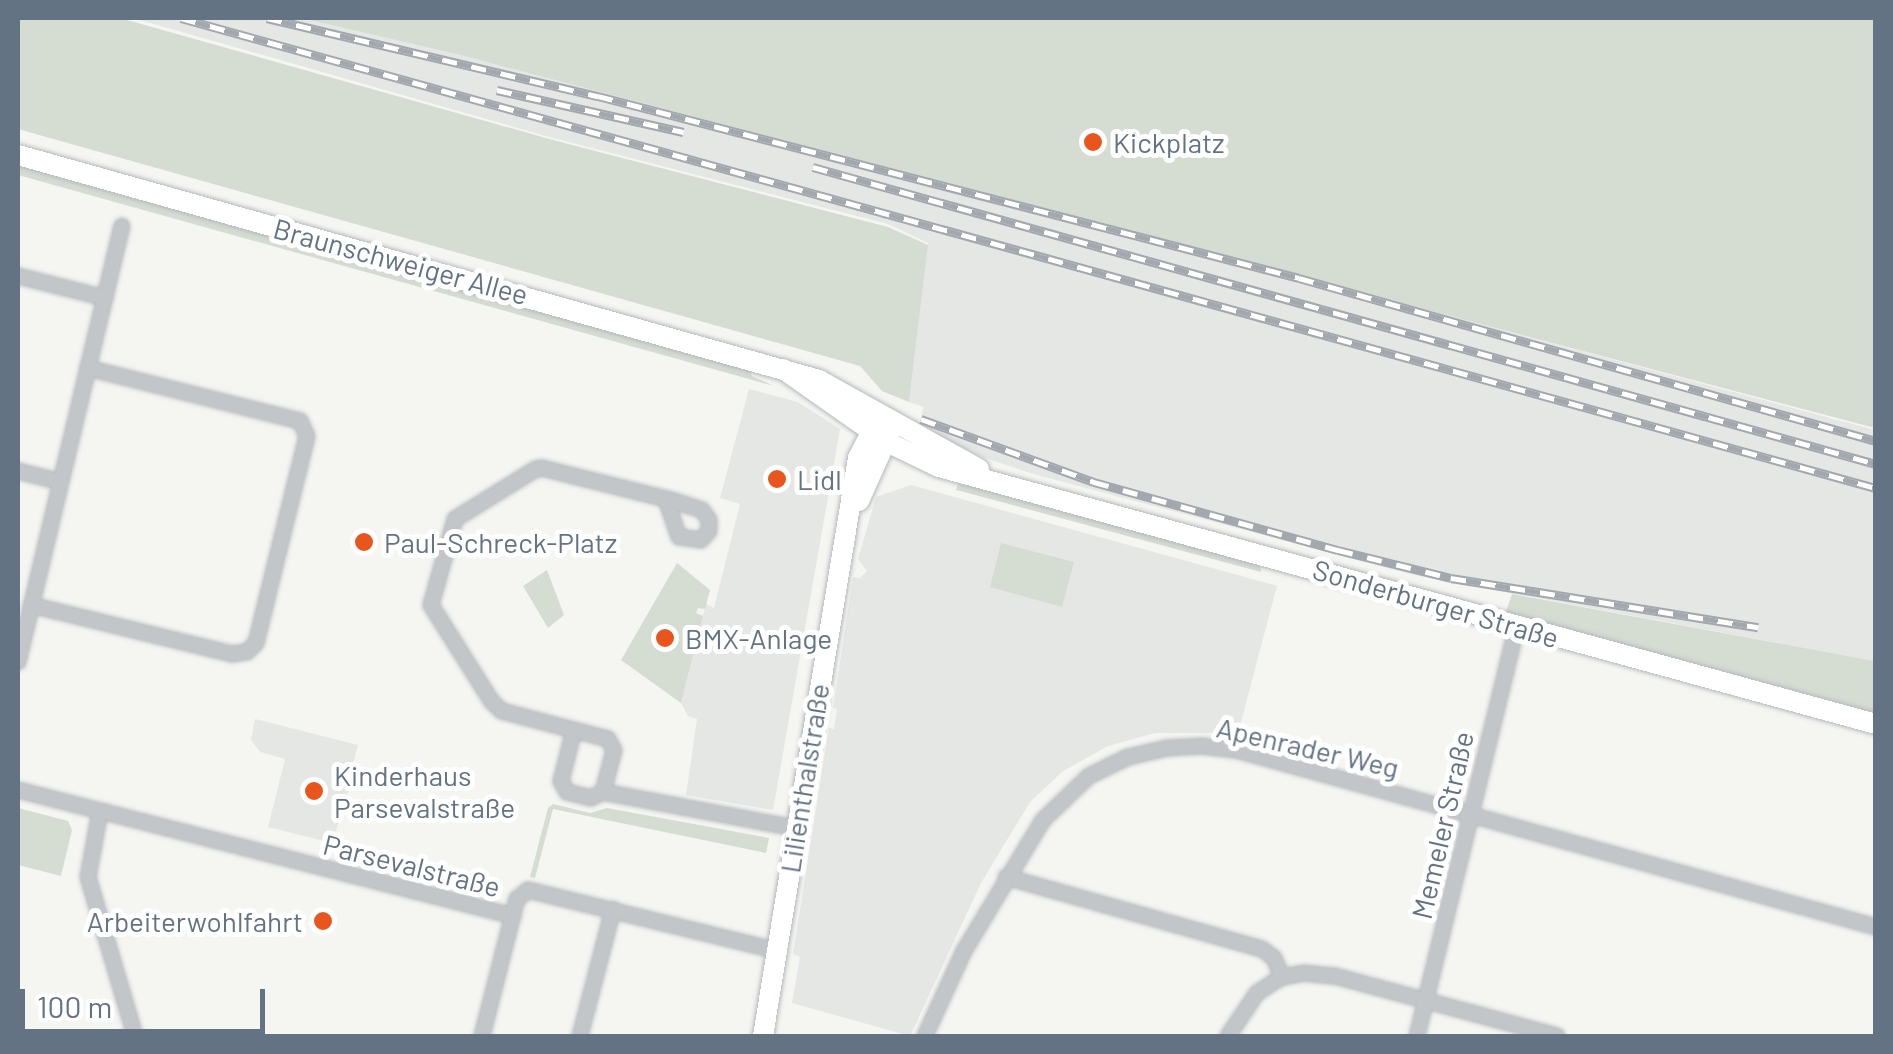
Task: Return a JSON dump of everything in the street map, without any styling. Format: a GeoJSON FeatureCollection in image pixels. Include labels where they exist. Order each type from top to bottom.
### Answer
{"type":"FeatureCollection","features":[{"type":"Feature","properties":{"kind":"street","name":"Braunschweiger Allee"},"geometry":{"type":"LineString","coordinates":[[18,155],[783,369],[848,392],[894,418]]}},
{"type":"Feature","properties":{"kind":"street"},"geometry":{"type":"LineString","coordinates":[[18,657],[122,226]]}},
{"type":"Feature","properties":{"kind":"street"},"geometry":{"type":"LineString","coordinates":[[18,276],[105,298]]}},
{"type":"Feature","properties":{"kind":"street"},"geometry":{"type":"LineString","coordinates":[[31,606],[232,654],[247,652],[256,643],[288,512],[306,436],[300,421],[88,368]]}},
{"type":"Feature","properties":{"kind":"street","name":"Braunschweiger Allee"},"geometry":{"type":"LineString","coordinates":[[783,369],[879,437]]}},
{"type":"Feature","properties":{"kind":"street","name":"Lilienthalstraße"},"geometry":{"type":"LineString","coordinates":[[763,1036],[850,521],[879,437],[894,418]]}},
{"type":"Feature","properties":{"kind":"street","name":"Sonderburger Straße"},"geometry":{"type":"LineString","coordinates":[[894,418],[997,480]]}},
{"type":"Feature","properties":{"kind":"street","name":"Sonderburger Straße"},"geometry":{"type":"LineString","coordinates":[[879,437],[939,467],[1876,724]]}},
{"type":"Feature","properties":{"kind":"street"},"geometry":{"type":"LineString","coordinates":[[603,792],[614,750],[608,739],[502,711],[492,702],[432,605],[455,518],[542,468],[666,500]]}},
{"type":"Feature","properties":{"kind":"street"},"geometry":{"type":"LineString","coordinates":[[18,471],[61,482]]}},
{"type":"Feature","properties":{"kind":"street","name":"Memeler Straße"},"geometry":{"type":"LineString","coordinates":[[1417,1036],[1517,626]]}},
{"type":"Feature","properties":{"kind":"street"},"geometry":{"type":"LineString","coordinates":[[577,731],[561,781],[567,792],[591,798],[603,792],[796,828]]}},
{"type":"Feature","properties":{"kind":"street","name":"Apenrader Weg"},"geometry":{"type":"LineString","coordinates":[[925,1036],[1030,836],[1073,788],[1109,765],[1166,748],[1202,746],[1240,752],[1876,927]]}},
{"type":"Feature","properties":{"kind":"street","name":"Parsevalstraße"},"geometry":{"type":"LineString","coordinates":[[18,790],[512,916],[517,899],[528,890],[778,951]]}},
{"type":"Feature","properties":{"kind":"street"},"geometry":{"type":"LineString","coordinates":[[100,811],[88,877],[136,1036]]}},
{"type":"Feature","properties":{"kind":"street"},"geometry":{"type":"LineString","coordinates":[[1006,877],[1262,949],[1274,958],[1282,977]]}},
{"type":"Feature","properties":{"kind":"street"},"geometry":{"type":"LineString","coordinates":[[580,1036],[614,909]]}},
{"type":"Feature","properties":{"kind":"street"},"geometry":{"type":"LineString","coordinates":[[482,1036],[512,916]]}},
{"type":"Feature","properties":{"kind":"street"},"geometry":{"type":"LineString","coordinates":[[1228,1036],[1257,993],[1282,977],[1335,976],[1557,1036]]}},
{"type":"Feature","properties":{"kind":"shaded area"},"geometry":{"type":"Polygon","coordinates":[[[18,18],[120,18],[553,140],[888,227],[928,245],[909,402],[882,391],[860,366],[18,129],[18,18]]]}},
{"type":"Feature","properties":{"kind":"shaded area"},"geometry":{"type":"Polygon","coordinates":[[[133,18],[301,18],[457,53],[1875,430],[1875,661],[1414,575],[1033,474],[980,456],[919,425],[924,407],[909,402],[928,243],[888,224],[549,137],[133,18]]]}},
{"type":"Feature","properties":{"kind":"shaded area"},"geometry":{"type":"Polygon","coordinates":[[[301,18],[1875,18],[1875,428],[457,54],[301,18]]]}},
{"type":"Feature","properties":{"kind":"shaded area"},"geometry":{"type":"Polygon","coordinates":[[[18,165],[748,366],[752,376],[774,386],[18,175],[18,165]]]}},
{"type":"Feature","properties":{"kind":"shaded area"},"geometry":{"type":"Polygon","coordinates":[[[749,389],[798,402],[840,429],[773,810],[686,795],[697,719],[688,716],[681,703],[706,604],[714,608],[740,504],[720,498],[749,389]]]}},
{"type":"Feature","properties":{"kind":"shaded area"},"geometry":{"type":"Polygon","coordinates":[[[958,484],[995,488],[1260,563],[1261,572],[956,490],[958,484]]]}},
{"type":"Feature","properties":{"kind":"shaded area"},"geometry":{"type":"Polygon","coordinates":[[[911,485],[1277,586],[1238,733],[1155,733],[1108,746],[1063,771],[1030,802],[981,883],[910,1036],[792,1003],[800,957],[793,954],[829,728],[834,729],[837,709],[833,708],[853,577],[860,578],[867,571],[858,559],[876,497],[911,485]]]}},
{"type":"Feature","properties":{"kind":"shaded area"},"geometry":{"type":"Polygon","coordinates":[[[1001,543],[1074,562],[1062,607],[990,587],[1001,543]]]}},
{"type":"Feature","properties":{"kind":"shaded area","name":"BMX-Anlage"},"geometry":{"type":"Polygon","coordinates":[[[677,563],[710,590],[705,609],[698,608],[696,613],[703,616],[681,703],[621,660],[677,563]]]}},
{"type":"Feature","properties":{"kind":"shaded area"},"geometry":{"type":"Polygon","coordinates":[[[547,570],[564,615],[548,628],[523,586],[547,570]]]}},
{"type":"Feature","properties":{"kind":"shaded area"},"geometry":{"type":"Polygon","coordinates":[[[1512,594],[1875,661],[1875,713],[1506,612],[1512,594]]]}},
{"type":"Feature","properties":{"kind":"shaded area","name":"Kinderhaus Parsevalstraße"},"geometry":{"type":"Polygon","coordinates":[[[255,719],[358,745],[352,767],[356,769],[332,843],[268,827],[285,759],[260,752],[251,740],[255,719]]]}},
{"type":"Feature","properties":{"kind":"shaded area"},"geometry":{"type":"Polygon","coordinates":[[[553,804],[590,813],[607,808],[769,838],[766,853],[553,809],[535,878],[530,877],[548,808],[553,804]]]}},
{"type":"Feature","properties":{"kind":"shaded area"},"geometry":{"type":"Polygon","coordinates":[[[18,808],[68,821],[72,830],[61,876],[18,865],[18,808]]]}},
{"type":"Feature","properties":{"kind":"railway"},"geometry":{"type":"LineString","coordinates":[[181,18],[1876,488]]}},
{"type":"Feature","properties":{"kind":"railway"},"geometry":{"type":"LineString","coordinates":[[267,18],[598,96],[1299,278],[1876,441]]}},
{"type":"Feature","properties":{"kind":"railway"},"geometry":{"type":"LineString","coordinates":[[497,90],[683,132]]}},
{"type":"Feature","properties":{"kind":"railway"},"geometry":{"type":"LineString","coordinates":[[813,167],[1876,464]]}},
{"type":"Feature","properties":{"kind":"railway"},"geometry":{"type":"LineString","coordinates":[[921,419],[1094,482],[1338,550],[1451,578],[1758,627]]}},
{"type":"Feature","properties":{"kind":"place","name":"Kickplatz"},"geometry":{"type":"Point","coordinates":[1093,142]}},
{"type":"Feature","properties":{"kind":"place","name":"Lidl"},"geometry":{"type":"Point","coordinates":[777,479]}},
{"type":"Feature","properties":{"kind":"place","name":"Paul-Schreck-Platz"},"geometry":{"type":"Point","coordinates":[364,542]}},
{"type":"Feature","properties":{"kind":"place","name":"BMX-Anlage"},"geometry":{"type":"Point","coordinates":[665,638]}},
{"type":"Feature","properties":{"kind":"place","name":"Kinderhaus Parsevalstraße"},"geometry":{"type":"Point","coordinates":[314,791]}},
{"type":"Feature","properties":{"kind":"place","name":"Arbeiterwohlfahrt"},"geometry":{"type":"Point","coordinates":[323,921]}}]}
